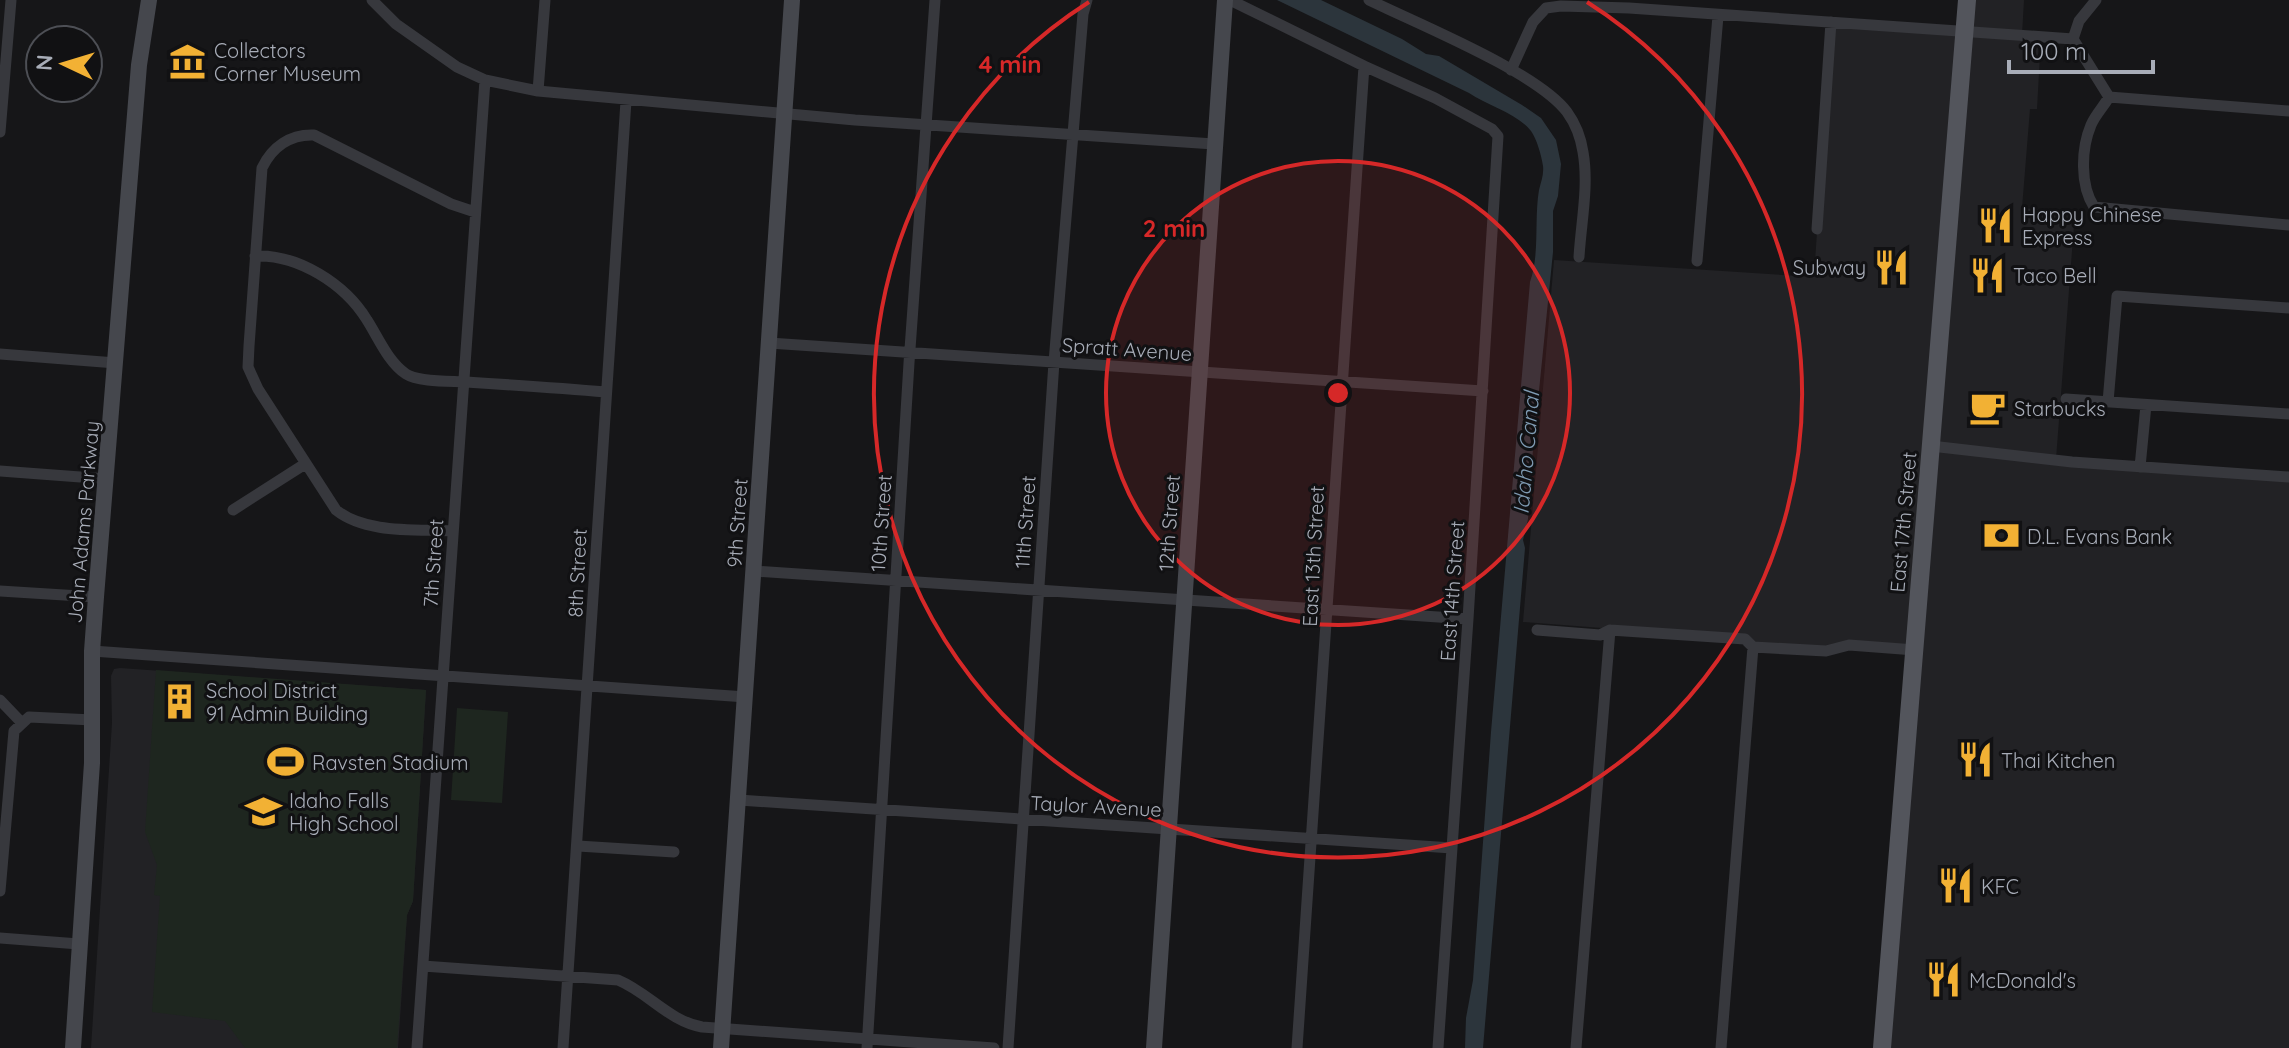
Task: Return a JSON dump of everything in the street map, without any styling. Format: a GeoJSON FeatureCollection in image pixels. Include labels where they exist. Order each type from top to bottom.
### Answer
{"type":"FeatureCollection","features":[{"type":"Feature","properties":{"kind":"main road","name":"East 17th Street"},"geometry":{"type":"LineString","coordinates":[[1882,1048],[1967,0]]}},
{"type":"Feature","properties":{"kind":"street"},"geometry":{"type":"LineString","coordinates":[[0,132],[11,0]]}},
{"type":"Feature","properties":{"kind":"street","name":"John Adams Parkway"},"geometry":{"type":"LineString","coordinates":[[73,1048],[93,720],[92,651],[139,65],[149,0]]}},
{"type":"Feature","properties":{"kind":"street"},"geometry":{"type":"LineString","coordinates":[[372,0],[396,24],[435,54],[485,80],[538,91],[783,114],[1214,144]]}},
{"type":"Feature","properties":{"kind":"street"},"geometry":{"type":"LineString","coordinates":[[538,91],[545,0]]}},
{"type":"Feature","properties":{"kind":"street","name":"9th Street"},"geometry":{"type":"LineString","coordinates":[[721,1048],[792,0]]}},
{"type":"Feature","properties":{"kind":"street","name":"10th Street"},"geometry":{"type":"LineString","coordinates":[[867,1044],[935,0]]}},
{"type":"Feature","properties":{"kind":"street","name":"11th Street"},"geometry":{"type":"LineString","coordinates":[[1008,1048],[1054,362],[1083,14],[1087,0]]}},
{"type":"Feature","properties":{"kind":"street"},"geometry":{"type":"LineString","coordinates":[[1227,0],[1364,66]]}},
{"type":"Feature","properties":{"kind":"street","name":"12th Street"},"geometry":{"type":"LineString","coordinates":[[1154,1048],[1214,144],[1227,0]]}},
{"type":"Feature","properties":{"kind":"street"},"geometry":{"type":"LineString","coordinates":[[1369,0],[1511,70],[1563,108],[1577,131],[1583,149],[1585,170],[1579,257]]}},
{"type":"Feature","properties":{"kind":"street"},"geometry":{"type":"LineString","coordinates":[[2073,39],[2079,21],[2096,0]]}},
{"type":"Feature","properties":{"kind":"street"},"geometry":{"type":"LineString","coordinates":[[1511,70],[1533,22],[1546,8],[1561,6],[2073,39]]}},
{"type":"Feature","properties":{"kind":"street"},"geometry":{"type":"LineString","coordinates":[[1697,261],[1718,16]]}},
{"type":"Feature","properties":{"kind":"street"},"geometry":{"type":"LineString","coordinates":[[1817,229],[1831,22]]}},
{"type":"Feature","properties":{"kind":"street"},"geometry":{"type":"LineString","coordinates":[[2073,39],[2109,97]]}},
{"type":"Feature","properties":{"kind":"street","name":"East 14th Street"},"geometry":{"type":"LineString","coordinates":[[1364,66],[1435,98],[1492,129],[1498,136],[1438,1048]]}},
{"type":"Feature","properties":{"kind":"street","name":"East 13th Street"},"geometry":{"type":"LineString","coordinates":[[1297,1048],[1364,66]]}},
{"type":"Feature","properties":{"kind":"street","name":"7th Street"},"geometry":{"type":"LineString","coordinates":[[417,1048],[485,80]]}},
{"type":"Feature","properties":{"kind":"street"},"geometry":{"type":"LineString","coordinates":[[2109,97],[2289,111]]}},
{"type":"Feature","properties":{"kind":"street"},"geometry":{"type":"LineString","coordinates":[[2109,97],[2092,124],[2085,150],[2084,182],[2087,196],[2094,207],[2289,225]]}},
{"type":"Feature","properties":{"kind":"street","name":"8th Street"},"geometry":{"type":"LineString","coordinates":[[563,1048],[626,101]]}},
{"type":"Feature","properties":{"kind":"street"},"geometry":{"type":"LineString","coordinates":[[453,531],[368,525],[347,519],[330,504],[258,389],[248,367],[262,168],[269,155],[279,146],[303,135],[322,138],[451,204],[475,212]]}},
{"type":"Feature","properties":{"kind":"street"},"geometry":{"type":"LineString","coordinates":[[255,256],[281,257],[302,265],[344,293],[365,316],[387,353],[406,374],[463,382],[606,392]]}},
{"type":"Feature","properties":{"kind":"street"},"geometry":{"type":"LineString","coordinates":[[2108,402],[2117,296],[2289,308]]}},
{"type":"Feature","properties":{"kind":"street","name":"Spratt Avenue"},"geometry":{"type":"LineString","coordinates":[[769,343],[1483,391]]}},
{"type":"Feature","properties":{"kind":"street"},"geometry":{"type":"LineString","coordinates":[[0,354],[116,363]]}},
{"type":"Feature","properties":{"kind":"street"},"geometry":{"type":"LineString","coordinates":[[2066,399],[2289,414]]}},
{"type":"Feature","properties":{"kind":"street"},"geometry":{"type":"LineString","coordinates":[[2140,467],[2146,405]]}},
{"type":"Feature","properties":{"kind":"street"},"geometry":{"type":"LineString","coordinates":[[1931,446],[2140,467],[2289,477]]}},
{"type":"Feature","properties":{"kind":"street"},"geometry":{"type":"LineString","coordinates":[[233,510],[305,464]]}},
{"type":"Feature","properties":{"kind":"street"},"geometry":{"type":"LineString","coordinates":[[0,471],[107,479]]}},
{"type":"Feature","properties":{"kind":"street"},"geometry":{"type":"LineString","coordinates":[[754,571],[1468,619]]}},
{"type":"Feature","properties":{"kind":"street"},"geometry":{"type":"LineString","coordinates":[[0,591],[96,597]]}},
{"type":"Feature","properties":{"kind":"street"},"geometry":{"type":"LineString","coordinates":[[1537,630],[1600,635],[1610,630],[1745,639],[1753,647],[1826,651],[1849,645],[1915,650]]}},
{"type":"Feature","properties":{"kind":"street"},"geometry":{"type":"LineString","coordinates":[[1576,1048],[1610,630]]}},
{"type":"Feature","properties":{"kind":"street"},"geometry":{"type":"LineString","coordinates":[[1721,1048],[1753,647]]}},
{"type":"Feature","properties":{"kind":"street"},"geometry":{"type":"LineString","coordinates":[[92,651],[746,697]]}},
{"type":"Feature","properties":{"kind":"street"},"geometry":{"type":"LineString","coordinates":[[0,700],[23,721]]}},
{"type":"Feature","properties":{"kind":"street"},"geometry":{"type":"LineString","coordinates":[[0,891],[5,767],[14,731],[23,721],[40,717],[93,720]]}},
{"type":"Feature","properties":{"kind":"street","name":"Taylor Avenue"},"geometry":{"type":"LineString","coordinates":[[739,800],[1452,848]]}},
{"type":"Feature","properties":{"kind":"street"},"geometry":{"type":"LineString","coordinates":[[578,846],[674,852]]}},
{"type":"Feature","properties":{"kind":"street"},"geometry":{"type":"LineString","coordinates":[[0,938],[79,944]]}},
{"type":"Feature","properties":{"kind":"street"},"geometry":{"type":"LineString","coordinates":[[423,966],[618,980],[642,991],[689,1025],[867,1044],[994,1048]]}},
{"type":"Feature","properties":{"kind":"shaded area"},"geometry":{"type":"Polygon","coordinates":[[[1967,0],[2024,0],[2022,35],[2041,37],[2037,109],[2030,109],[2022,208],[2075,212],[2056,459],[2289,477],[2289,1048],[1882,1048],[1915,651],[1753,647],[1745,639],[1523,622],[1554,260],[1814,277],[1831,22],[1964,32],[1967,0]]]}},
{"type":"Feature","properties":{"kind":"shaded area","name":"Idaho Falls High School"},"geometry":{"type":"Polygon","coordinates":[[[114,669],[426,690],[413,901],[407,915],[398,1048],[91,1048],[112,723],[111,676],[114,669]]]}},
{"type":"Feature","properties":{"kind":"shaded area","name":"Ravsten Stadium"},"geometry":{"type":"Polygon","coordinates":[[[156,670],[426,690],[413,901],[407,915],[397,1048],[245,1048],[225,1021],[152,1012],[160,896],[154,895],[157,865],[145,832],[156,670]]]}},
{"type":"Feature","properties":{"kind":"shaded area"},"geometry":{"type":"Polygon","coordinates":[[[457,708],[508,712],[502,803],[451,800],[457,708]]]}},
{"type":"Feature","properties":{"kind":"water","name":"Idaho Canal"},"geometry":{"type":"Polygon","coordinates":[[[1277,0],[1321,0],[1426,54],[1439,56],[1541,118],[1556,140],[1561,164],[1558,196],[1553,211],[1553,252],[1528,519],[1523,540],[1525,548],[1483,1048],[1465,1048],[1466,1018],[1473,980],[1491,732],[1542,161],[1531,131],[1510,115],[1277,0]]]}},
{"type":"Feature","properties":{"kind":"place","name":"Collectors Corner Museum"},"geometry":{"type":"Point","coordinates":[188,62]}},
{"type":"Feature","properties":{"kind":"place","name":"Happy Chinese Express"},"geometry":{"type":"Point","coordinates":[1996,225]}},
{"type":"Feature","properties":{"kind":"place","name":"Subway"},"geometry":{"type":"Point","coordinates":[1892,267]}},
{"type":"Feature","properties":{"kind":"place","name":"Taco Bell"},"geometry":{"type":"Point","coordinates":[1987,275]}},
{"type":"Feature","properties":{"kind":"place","name":"Starbucks"},"geometry":{"type":"Point","coordinates":[1988,408]}},
{"type":"Feature","properties":{"kind":"place","name":"D.L. Evans Bank"},"geometry":{"type":"Point","coordinates":[2001,536]}},
{"type":"Feature","properties":{"kind":"place","name":"School District 91 Admin Building"},"geometry":{"type":"Point","coordinates":[180,701]}},
{"type":"Feature","properties":{"kind":"place","name":"Thai Kitchen"},"geometry":{"type":"Point","coordinates":[1975,760]}},
{"type":"Feature","properties":{"kind":"place","name":"Ravsten Stadium"},"geometry":{"type":"Point","coordinates":[286,762]}},
{"type":"Feature","properties":{"kind":"place","name":"Idaho Falls High School"},"geometry":{"type":"Point","coordinates":[263,812]}},
{"type":"Feature","properties":{"kind":"place","name":"KFC"},"geometry":{"type":"Point","coordinates":[1955,886]}},
{"type":"Feature","properties":{"kind":"place","name":"McDonald's"},"geometry":{"type":"Point","coordinates":[1943,980]}}]}
